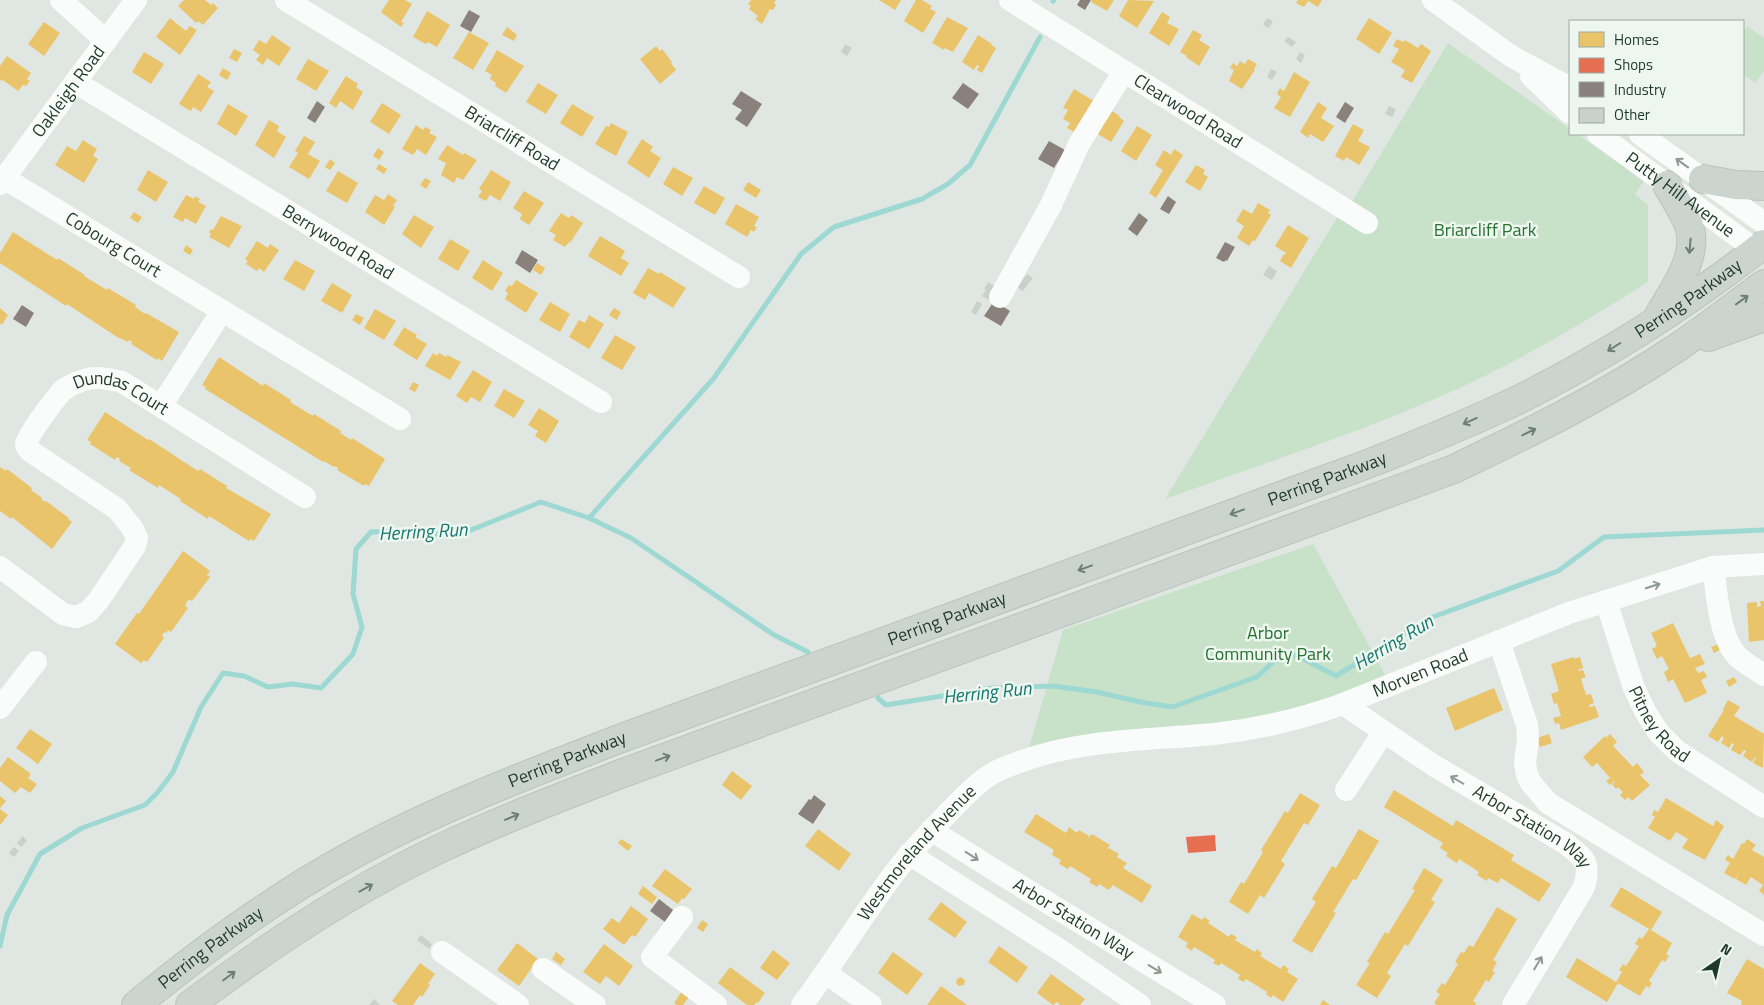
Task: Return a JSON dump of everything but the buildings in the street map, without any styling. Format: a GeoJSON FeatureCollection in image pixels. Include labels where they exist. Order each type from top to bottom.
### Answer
{"type":"FeatureCollection","features":[{"type":"Feature","properties":{"kind":"main road"},"geometry":{"type":"LineString","coordinates":[[1703,179],[1736,185],[1764,186]]}},
{"type":"Feature","properties":{"kind":"main road"},"geometry":{"type":"LineString","coordinates":[[1656,320],[1681,276],[1690,255],[1692,239],[1688,224],[1667,185]]}},
{"type":"Feature","properties":{"kind":"main road","name":"Perring Parkway"},"geometry":{"type":"LineString","coordinates":[[136,1005],[217,940],[286,895],[353,854],[422,820],[506,783],[619,739],[1440,435],[1520,399],[1589,362],[1761,250]]}},
{"type":"Feature","properties":{"kind":"main road","name":"Perring Parkway"},"geometry":{"type":"LineString","coordinates":[[190,1005],[240,967],[308,921],[436,851],[513,816],[623,773],[1454,469],[1534,430],[1606,391],[1674,350],[1764,284]]}},
{"type":"Feature","properties":{"kind":"main road"},"geometry":{"type":"LineString","coordinates":[[1674,350],[1764,317]]}},
{"type":"Feature","properties":{"kind":"street"},"geometry":{"type":"LineString","coordinates":[[60,0],[106,41]]}},
{"type":"Feature","properties":{"kind":"street","name":"Oakleigh Road"},"geometry":{"type":"LineString","coordinates":[[2,181],[136,0]]}},
{"type":"Feature","properties":{"kind":"street","name":"Briarcliff Road"},"geometry":{"type":"LineString","coordinates":[[286,0],[739,277]]}},
{"type":"Feature","properties":{"kind":"street","name":"Clearwood Road"},"geometry":{"type":"LineString","coordinates":[[1010,0],[1367,223]]}},
{"type":"Feature","properties":{"kind":"street"},"geometry":{"type":"LineString","coordinates":[[1433,0],[1511,56],[1569,87]]}},
{"type":"Feature","properties":{"kind":"street"},"geometry":{"type":"LineString","coordinates":[[1511,56],[1569,112]]}},
{"type":"Feature","properties":{"kind":"street"},"geometry":{"type":"LineString","coordinates":[[1000,298],[1051,205],[1079,144],[1124,71]]}},
{"type":"Feature","properties":{"kind":"street","name":"Berrywood Road"},"geometry":{"type":"LineString","coordinates":[[75,82],[601,402]]}},
{"type":"Feature","properties":{"kind":"street","name":"Putty Hill Avenue"},"geometry":{"type":"LineString","coordinates":[[1599,135],[1667,185],[1761,250]]}},
{"type":"Feature","properties":{"kind":"street","name":"Putty Hill Avenue"},"geometry":{"type":"LineString","coordinates":[[1641,135],[1764,223]]}},
{"type":"Feature","properties":{"kind":"street","name":"Cobourg Court"},"geometry":{"type":"LineString","coordinates":[[2,181],[400,419]]}},
{"type":"Feature","properties":{"kind":"street"},"geometry":{"type":"LineString","coordinates":[[161,406],[222,311]]}},
{"type":"Feature","properties":{"kind":"street","name":"Dundas Court"},"geometry":{"type":"LineString","coordinates":[[0,567],[63,614],[72,616],[82,615],[88,612],[98,601],[135,546],[137,538],[133,529],[117,509],[30,451],[26,444],[55,399],[65,388],[85,380],[98,378],[122,382],[305,497]]}},
{"type":"Feature","properties":{"kind":"street","name":"Morven Road"},"geometry":{"type":"LineString","coordinates":[[1069,748],[1217,734],[1257,728],[1307,716],[1343,704],[1569,613],[1713,567],[1764,564]]}},
{"type":"Feature","properties":{"kind":"street"},"geometry":{"type":"LineString","coordinates":[[1713,567],[1722,621],[1730,644],[1738,656],[1764,675]]}},
{"type":"Feature","properties":{"kind":"street","name":"Pitney Road"},"geometry":{"type":"LineString","coordinates":[[1606,601],[1634,688],[1644,711],[1658,732],[1678,751],[1764,807]]}},
{"type":"Feature","properties":{"kind":"street"},"geometry":{"type":"LineString","coordinates":[[1499,641],[1527,724],[1528,739],[1524,763],[1527,775],[1531,783],[1548,803],[1764,936]]}},
{"type":"Feature","properties":{"kind":"street"},"geometry":{"type":"LineString","coordinates":[[0,708],[36,662]]}},
{"type":"Feature","properties":{"kind":"street","name":"Arbor Station Way"},"geometry":{"type":"LineString","coordinates":[[1343,704],[1383,733],[1433,765],[1565,843],[1581,856],[1586,864],[1588,871],[1584,887],[1513,1005]]}},
{"type":"Feature","properties":{"kind":"street"},"geometry":{"type":"LineString","coordinates":[[1346,790],[1383,733]]}},
{"type":"Feature","properties":{"kind":"street","name":"Westmoreland Avenue"},"geometry":{"type":"LineString","coordinates":[[802,1005],[909,854],[974,788],[990,775],[1025,760],[1069,748]]}},
{"type":"Feature","properties":{"kind":"street","name":"Arbor Station Way"},"geometry":{"type":"LineString","coordinates":[[931,830],[996,872],[1216,1005]]}},
{"type":"Feature","properties":{"kind":"street"},"geometry":{"type":"LineString","coordinates":[[909,854],[1063,952],[1140,1005]]}},
{"type":"Feature","properties":{"kind":"street"},"geometry":{"type":"LineString","coordinates":[[682,917],[652,957],[716,1005]]}},
{"type":"Feature","properties":{"kind":"street"},"geometry":{"type":"LineString","coordinates":[[442,952],[518,1005]]}},
{"type":"Feature","properties":{"kind":"street"},"geometry":{"type":"LineString","coordinates":[[543,968],[595,1005]]}},
{"type":"Feature","properties":{"kind":"street"},"geometry":{"type":"LineString","coordinates":[[826,973],[871,1005]]}},
{"type":"Feature","properties":{"kind":"green space"},"geometry":{"type":"Polygon","coordinates":[[[1747,26],[1764,38],[1764,71],[1755,83],[1744,75],[1744,30],[1747,26]]]}},
{"type":"Feature","properties":{"kind":"green space","name":"Briarcliff Park"},"geometry":{"type":"Polygon","coordinates":[[[1448,43],[1569,128],[1569,135],[1578,135],[1644,181],[1635,194],[1648,205],[1648,282],[1589,319],[1528,353],[1448,393],[1328,441],[1165,499],[1338,216],[1342,218],[1448,43]]]}},
{"type":"Feature","properties":{"kind":"green space","name":"Arbor Community Park"},"geometry":{"type":"Polygon","coordinates":[[[1313,544],[1387,678],[1290,721],[1028,751],[1063,630],[1313,544]]]}},
{"type":"Feature","properties":{"kind":"waterway"},"geometry":{"type":"LineString","coordinates":[[589,518],[714,378],[801,254],[834,227],[922,199],[948,184],[970,165],[1040,37]]}},
{"type":"Feature","properties":{"kind":"waterway","name":"Herring Run"},"geometry":{"type":"LineString","coordinates":[[0,946],[7,915],[40,854],[82,828],[145,805],[158,792],[173,772],[201,707],[223,673],[244,676],[268,687],[293,684],[321,688],[353,654],[362,627],[353,594],[356,549],[371,532],[392,531],[421,535],[466,532],[541,502],[589,518],[631,538],[774,635],[808,652]]}},
{"type":"Feature","properties":{"kind":"waterway","name":"Herring Run"},"geometry":{"type":"LineString","coordinates":[[878,698],[886,705],[992,688],[1053,686],[1097,692],[1172,707],[1257,677],[1274,661],[1296,655],[1336,676],[1430,618],[1558,571],[1604,537],[1764,530]]}}]}
